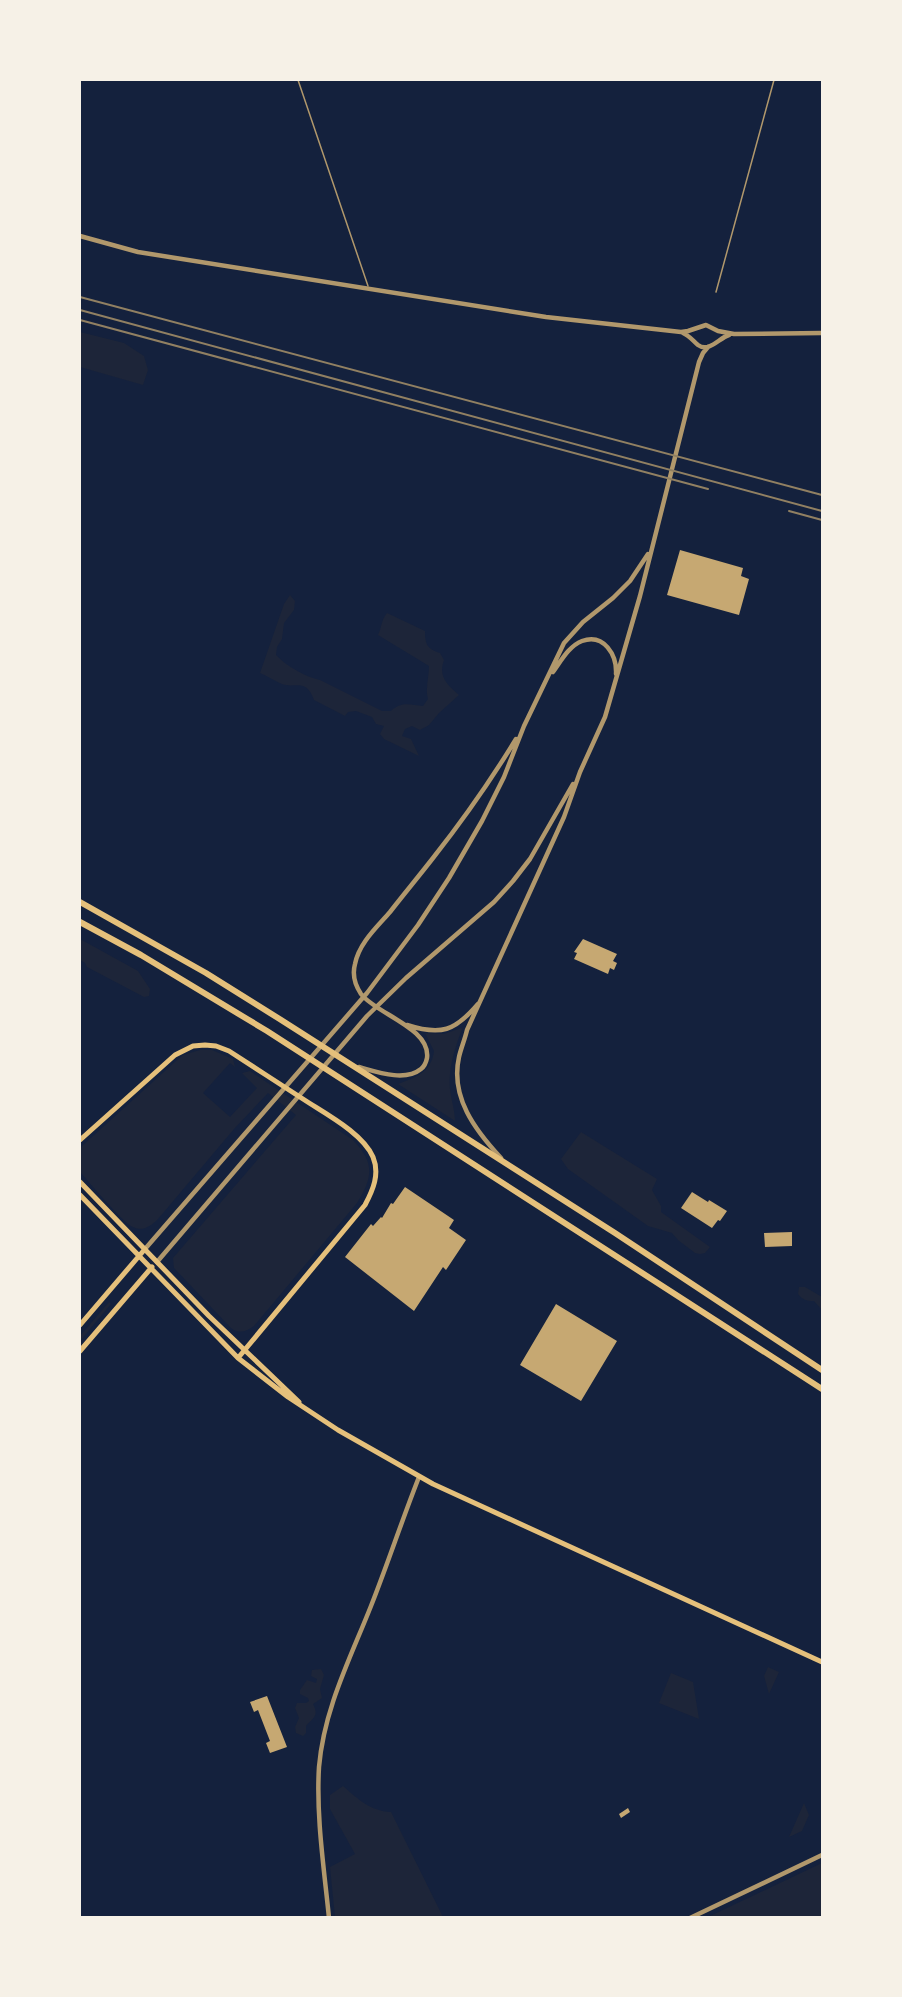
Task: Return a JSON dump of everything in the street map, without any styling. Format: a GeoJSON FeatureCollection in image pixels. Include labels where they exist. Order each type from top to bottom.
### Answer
{"type":"FeatureCollection","features":[{"type":"Feature","properties":{"kind":"highway"},"geometry":{"type":"LineString","coordinates":[[80,902],[206,973],[615,1233],[822,1370]]}},
{"type":"Feature","properties":{"kind":"highway"},"geometry":{"type":"LineString","coordinates":[[80,922],[141,955],[267,1031],[822,1389]]}},
{"type":"Feature","properties":{"kind":"main road"},"geometry":{"type":"LineString","coordinates":[[80,1140],[166,1061],[184,1050],[205,1045],[229,1051],[348,1129],[370,1150],[376,1165],[376,1175],[373,1191],[365,1205],[238,1358]]}},
{"type":"Feature","properties":{"kind":"main road"},"geometry":{"type":"LineString","coordinates":[[80,1182],[244,1350],[305,1407]]}},
{"type":"Feature","properties":{"kind":"main road"},"geometry":{"type":"LineString","coordinates":[[80,1195],[238,1358],[277,1389],[363,1445],[419,1477],[822,1662]]}},
{"type":"Feature","properties":{"kind":"main road"},"geometry":{"type":"LineString","coordinates":[[80,1325],[145,1249]]}},
{"type":"Feature","properties":{"kind":"main road"},"geometry":{"type":"LineString","coordinates":[[80,1351],[157,1262]]}},
{"type":"Feature","properties":{"kind":"street"},"geometry":{"type":"LineString","coordinates":[[80,236],[138,252],[369,289],[546,317],[681,332],[687,334],[696,344],[708,347]]}},
{"type":"Feature","properties":{"kind":"street"},"geometry":{"type":"LineString","coordinates":[[681,332],[706,325],[726,334],[822,333]]}},
{"type":"Feature","properties":{"kind":"street"},"geometry":{"type":"LineString","coordinates":[[508,1166],[483,1138],[463,1104],[458,1088],[459,1058],[468,1030],[564,817],[580,772],[605,717],[640,596],[699,362],[700,353],[694,332],[699,327]]}},
{"type":"Feature","properties":{"kind":"street"},"geometry":{"type":"LineString","coordinates":[[712,328],[716,337],[714,344]]}},
{"type":"Feature","properties":{"kind":"street"},"geometry":{"type":"LineString","coordinates":[[699,362],[708,347],[722,337],[734,334]]}},
{"type":"Feature","properties":{"kind":"street"},"geometry":{"type":"LineString","coordinates":[[145,1249],[390,964],[449,878],[482,821],[564,643],[583,621],[613,598],[630,580],[651,546]]}},
{"type":"Feature","properties":{"kind":"street"},"geometry":{"type":"LineString","coordinates":[[544,685],[568,652],[582,641],[589,640],[603,643],[614,655],[615,685]]}},
{"type":"Feature","properties":{"kind":"street"},"geometry":{"type":"LineString","coordinates":[[348,1064],[379,1073],[397,1075],[418,1072],[426,1063],[427,1050],[420,1038],[405,1024],[366,1000],[357,987],[354,972],[359,951],[435,856],[491,779],[524,726]]}},
{"type":"Feature","properties":{"kind":"street"},"geometry":{"type":"LineString","coordinates":[[157,1262],[367,1016],[513,882],[530,859],[580,772]]}},
{"type":"Feature","properties":{"kind":"street"},"geometry":{"type":"LineString","coordinates":[[405,1024],[429,1031],[446,1030],[460,1022],[482,999]]}},
{"type":"Feature","properties":{"kind":"street"},"geometry":{"type":"LineString","coordinates":[[328,1917],[319,1804],[319,1767],[324,1730],[345,1665],[386,1568],[419,1477]]}},
{"type":"Feature","properties":{"kind":"street"},"geometry":{"type":"LineString","coordinates":[[690,1917],[822,1855]]}},
{"type":"Feature","properties":{"kind":"lane"},"geometry":{"type":"LineString","coordinates":[[298,80],[369,289]]}},
{"type":"Feature","properties":{"kind":"lane"},"geometry":{"type":"LineString","coordinates":[[716,292],[774,80]]}},
{"type":"Feature","properties":{"kind":"shaded area"},"geometry":{"type":"Polygon","coordinates":[[[80,332],[124,343],[144,356],[148,370],[143,385],[80,367],[80,332]]]}},
{"type":"Feature","properties":{"kind":"shaded area"},"geometry":{"type":"Polygon","coordinates":[[[290,595],[295,601],[294,610],[284,623],[282,639],[277,647],[276,655],[296,671],[320,680],[382,711],[391,711],[403,705],[423,706],[428,699],[429,666],[378,635],[384,618],[387,613],[425,631],[428,645],[432,650],[440,653],[444,660],[442,671],[445,680],[459,695],[429,725],[420,730],[412,726],[405,729],[402,736],[411,739],[419,756],[384,739],[380,734],[384,726],[376,724],[372,717],[356,711],[348,712],[345,716],[314,700],[304,686],[282,684],[260,673],[284,604],[290,595]]]}},
{"type":"Feature","properties":{"kind":"shaded area"},"geometry":{"type":"Polygon","coordinates":[[[80,939],[138,971],[150,989],[149,996],[144,997],[87,967],[80,960],[80,939]]]}},
{"type":"Feature","properties":{"kind":"shaded area"},"geometry":{"type":"Polygon","coordinates":[[[461,1028],[450,1073],[455,1121],[398,1084],[422,1073],[430,1064],[434,1051],[425,1033],[444,1034],[461,1028]]]}},
{"type":"Feature","properties":{"kind":"shaded area"},"geometry":{"type":"Polygon","coordinates":[[[200,1050],[212,1050],[233,1059],[235,1067],[230,1063],[203,1093],[230,1117],[257,1088],[242,1073],[250,1071],[353,1140],[368,1163],[369,1178],[357,1203],[254,1326],[243,1332],[231,1328],[174,1268],[173,1258],[296,1115],[268,1093],[234,1129],[158,1219],[143,1229],[129,1224],[80,1172],[82,1146],[183,1055],[200,1050]]]}},
{"type":"Feature","properties":{"kind":"shaded area"},"geometry":{"type":"Polygon","coordinates":[[[581,1132],[657,1179],[652,1190],[661,1206],[661,1212],[710,1247],[705,1253],[695,1253],[672,1233],[648,1226],[568,1169],[561,1159],[581,1132]]]}},
{"type":"Feature","properties":{"kind":"shaded area"},"geometry":{"type":"Polygon","coordinates":[[[799,1287],[805,1287],[822,1297],[822,1310],[814,1301],[805,1300],[798,1294],[799,1287]]]}},
{"type":"Feature","properties":{"kind":"shaded area"},"geometry":{"type":"Polygon","coordinates":[[[109,1302],[111,1304],[80,1341],[80,1336],[109,1302]]]}},
{"type":"Feature","properties":{"kind":"shaded area"},"geometry":{"type":"Polygon","coordinates":[[[768,1667],[779,1672],[769,1694],[764,1676],[768,1667]]]}},
{"type":"Feature","properties":{"kind":"shaded area"},"geometry":{"type":"Polygon","coordinates":[[[321,1669],[324,1675],[320,1689],[322,1698],[313,1704],[316,1714],[306,1726],[306,1733],[303,1736],[296,1733],[295,1727],[299,1718],[295,1708],[297,1703],[309,1701],[300,1694],[300,1690],[307,1680],[316,1683],[317,1679],[311,1676],[312,1670],[321,1669]]]}},
{"type":"Feature","properties":{"kind":"shaded area"},"geometry":{"type":"Polygon","coordinates":[[[671,1673],[693,1682],[699,1719],[659,1703],[671,1673]]]}},
{"type":"Feature","properties":{"kind":"shaded area"},"geometry":{"type":"Polygon","coordinates":[[[343,1786],[371,1807],[391,1812],[443,1917],[335,1917],[330,1867],[355,1854],[330,1809],[330,1795],[343,1786]]]}},
{"type":"Feature","properties":{"kind":"shaded area"},"geometry":{"type":"Polygon","coordinates":[[[804,1803],[809,1815],[802,1831],[789,1837],[804,1803]]]}},
{"type":"Feature","properties":{"kind":"shaded area"},"geometry":{"type":"Polygon","coordinates":[[[822,1863],[822,1917],[708,1917],[822,1863]]]}},
{"type":"Feature","properties":{"kind":"building"},"geometry":{"type":"Polygon","coordinates":[[[680,550],[743,568],[741,576],[749,579],[739,615],[667,595],[680,550]]]}},
{"type":"Feature","properties":{"kind":"building"},"geometry":{"type":"Polygon","coordinates":[[[583,939],[617,954],[613,961],[617,963],[614,970],[610,968],[608,974],[574,959],[577,953],[574,952],[583,939]]]}},
{"type":"Feature","properties":{"kind":"building"},"geometry":{"type":"Polygon","coordinates":[[[405,1187],[454,1220],[449,1228],[466,1240],[446,1270],[443,1267],[414,1311],[345,1257],[371,1224],[373,1226],[382,1218],[405,1187]]]}},
{"type":"Feature","properties":{"kind":"building"},"geometry":{"type":"Polygon","coordinates":[[[692,1192],[727,1211],[712,1228],[681,1208],[692,1192]]]}},
{"type":"Feature","properties":{"kind":"building"},"geometry":{"type":"Polygon","coordinates":[[[792,1232],[792,1246],[765,1247],[764,1233],[792,1232]]]}},
{"type":"Feature","properties":{"kind":"building"},"geometry":{"type":"Polygon","coordinates":[[[556,1304],[617,1341],[581,1401],[520,1365],[556,1304]]]}},
{"type":"Feature","properties":{"kind":"building"},"geometry":{"type":"Polygon","coordinates":[[[267,1696],[287,1747],[270,1753],[266,1743],[270,1741],[258,1710],[254,1712],[250,1702],[267,1696]]]}},
{"type":"Feature","properties":{"kind":"building"},"geometry":{"type":"Polygon","coordinates":[[[628,1808],[630,1812],[621,1818],[619,1814],[628,1808]]]}},
{"type":"Feature","properties":{"kind":"railway"},"geometry":{"type":"LineString","coordinates":[[80,297],[822,495]]}},
{"type":"Feature","properties":{"kind":"railway"},"geometry":{"type":"LineString","coordinates":[[80,310],[822,511]]}},
{"type":"Feature","properties":{"kind":"railway"},"geometry":{"type":"LineString","coordinates":[[80,320],[708,489]]}},
{"type":"Feature","properties":{"kind":"railway"},"geometry":{"type":"LineString","coordinates":[[789,511],[822,520]]}}]}
